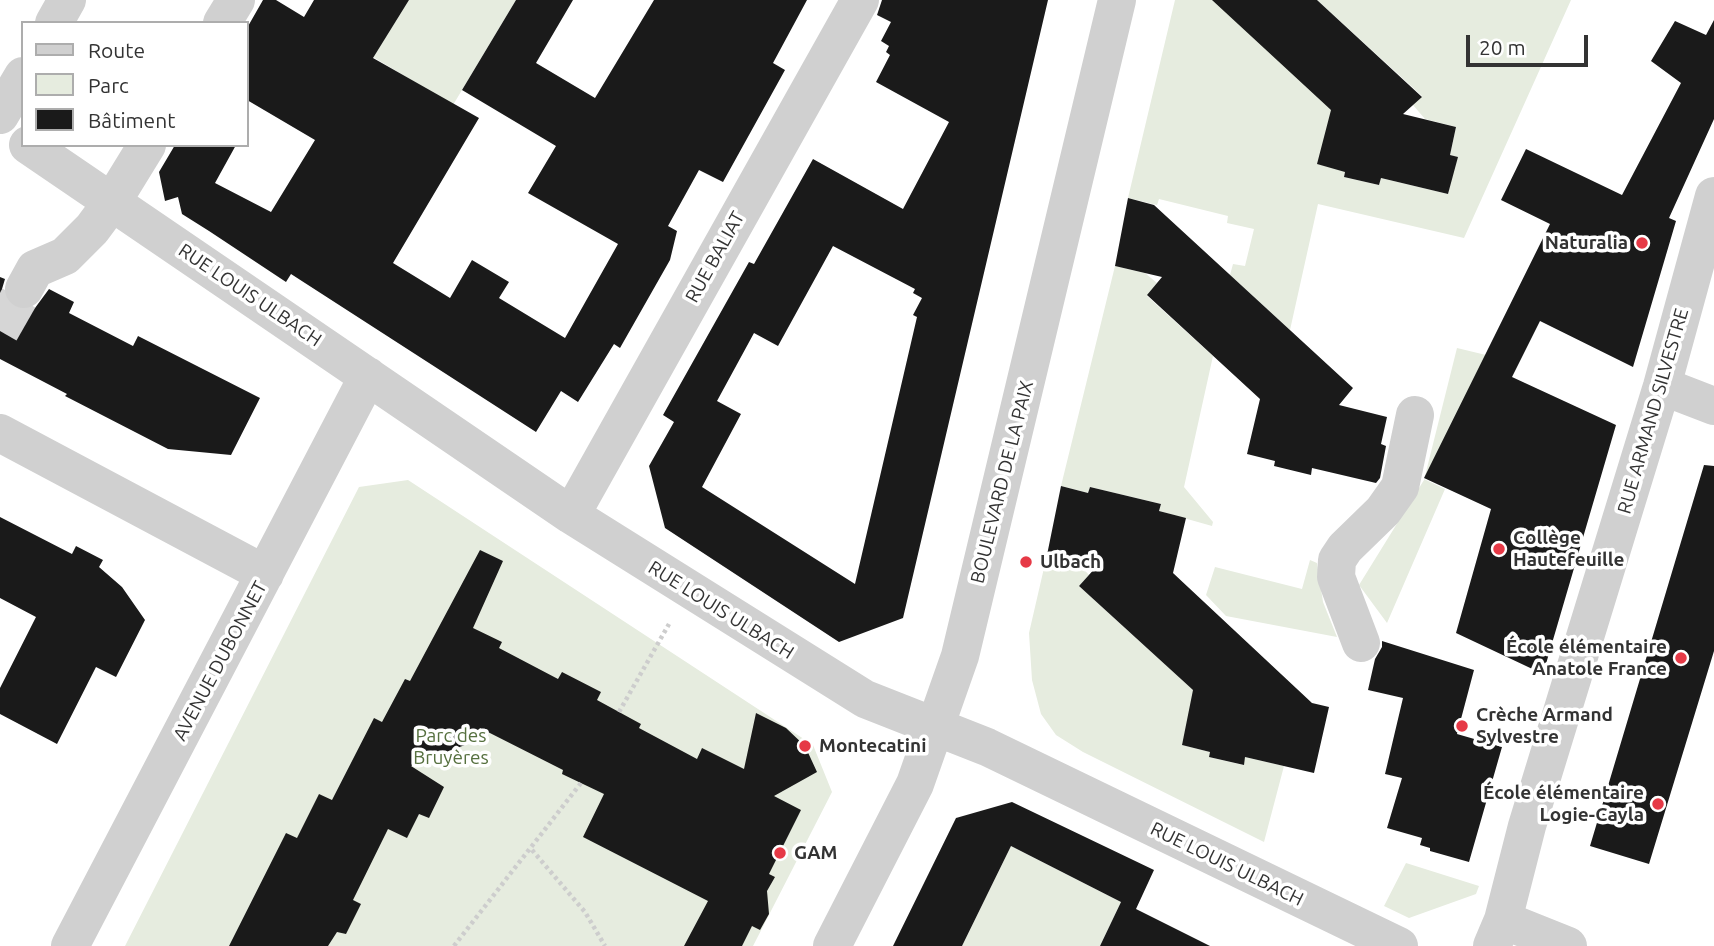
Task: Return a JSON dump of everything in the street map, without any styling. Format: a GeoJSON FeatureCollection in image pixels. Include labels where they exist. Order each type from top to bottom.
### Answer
{"type":"FeatureCollection","features":[{"type":"Feature","properties":{"kind":"street"},"geometry":{"type":"LineString","coordinates":[[55,21],[68,0]]}},
{"type":"Feature","properties":{"kind":"street"},"geometry":{"type":"LineString","coordinates":[[223,21],[236,0]]}},
{"type":"Feature","properties":{"kind":"street","name":"RUE BALIAT"},"geometry":{"type":"LineString","coordinates":[[571,515],[860,0]]}},
{"type":"Feature","properties":{"kind":"street","name":"BOULEVARD DE LA PAIX"},"geometry":{"type":"LineString","coordinates":[[832,946],[915,784],[960,656],[1118,0]]}},
{"type":"Feature","properties":{"kind":"street"},"geometry":{"type":"LineString","coordinates":[[0,115],[21,79]]}},
{"type":"Feature","properties":{"kind":"street"},"geometry":{"type":"LineString","coordinates":[[0,126],[21,140]]}},
{"type":"Feature","properties":{"kind":"street","name":"RUE LOUIS ULBACH"},"geometry":{"type":"LineString","coordinates":[[31,147],[571,515],[865,699],[987,747],[1399,946]]}},
{"type":"Feature","properties":{"kind":"street"},"geometry":{"type":"LineString","coordinates":[[23,289],[35,269],[65,256],[92,229],[102,195],[145,147]]}},
{"type":"Feature","properties":{"kind":"street","name":"RUE ARMAND SILVESTRE"},"geometry":{"type":"LineString","coordinates":[[1497,933],[1527,826],[1662,386],[1714,196]]}},
{"type":"Feature","properties":{"kind":"street","name":"AVENUE DUBONNET"},"geometry":{"type":"LineString","coordinates":[[70,946],[368,376]]}},
{"type":"Feature","properties":{"kind":"street"},"geometry":{"type":"LineString","coordinates":[[1662,386],[1714,405]]}},
{"type":"Feature","properties":{"kind":"street"},"geometry":{"type":"LineString","coordinates":[[1361,643],[1336,577],[1338,561],[1345,548],[1383,511],[1400,487],[1415,415]]}},
{"type":"Feature","properties":{"kind":"street"},"geometry":{"type":"LineString","coordinates":[[0,433],[265,574]]}},
{"type":"Feature","properties":{"kind":"street"},"geometry":{"type":"LineString","coordinates":[[1497,933],[1568,946]]}},
{"type":"Feature","properties":{"kind":"path"},"geometry":{"type":"LineString","coordinates":[[619,712],[688,590]]}},
{"type":"Feature","properties":{"kind":"path"},"geometry":{"type":"LineString","coordinates":[[454,946],[581,783]]}},
{"type":"Feature","properties":{"kind":"path"},"geometry":{"type":"LineString","coordinates":[[531,849],[585,912],[605,946]]}},
{"type":"Feature","properties":{"kind":"green space"},"geometry":{"type":"Polygon","coordinates":[[[409,0],[516,0],[453,105],[373,57],[409,0]]]}},
{"type":"Feature","properties":{"kind":"green space"},"geometry":{"type":"Polygon","coordinates":[[[1175,0],[1221,0],[1339,117],[1327,127],[1318,164],[1345,171],[1344,177],[1379,185],[1381,178],[1448,194],[1457,157],[1450,155],[1456,127],[1425,119],[1413,105],[1422,96],[1317,0],[1571,0],[1464,238],[1318,204],[1290,330],[1230,275],[1233,264],[1245,266],[1254,229],[1227,223],[1228,216],[1159,199],[1157,205],[1128,198],[1175,0]]]}},
{"type":"Feature","properties":{"kind":"green space"},"geometry":{"type":"Polygon","coordinates":[[[1115,266],[1145,273],[1157,283],[1147,296],[1213,356],[1184,487],[1213,522],[1212,526],[1159,511],[1161,504],[1090,487],[1088,493],[1061,486],[1115,266]]]}},
{"type":"Feature","properties":{"kind":"green space"},"geometry":{"type":"Polygon","coordinates":[[[1457,348],[1486,355],[1424,478],[1457,348]]]}},
{"type":"Feature","properties":{"kind":"green space"},"geometry":{"type":"Polygon","coordinates":[[[1424,479],[1445,489],[1387,623],[1359,585],[1424,479]]]}},
{"type":"Feature","properties":{"kind":"green space","name":"Parc des Bruyères"},"geometry":{"type":"Polygon","coordinates":[[[408,480],[813,745],[832,792],[753,946],[125,946],[359,487],[408,480]]]}},
{"type":"Feature","properties":{"kind":"green space"},"geometry":{"type":"Polygon","coordinates":[[[1047,555],[1076,561],[1089,575],[1079,586],[1203,699],[1190,709],[1182,745],[1210,752],[1209,757],[1243,765],[1245,757],[1284,766],[1264,842],[1083,752],[1056,735],[1041,714],[1032,680],[1029,633],[1047,555]]]}},
{"type":"Feature","properties":{"kind":"green space"},"geometry":{"type":"Polygon","coordinates":[[[1310,560],[1317,563],[1323,602],[1337,637],[1226,616],[1206,595],[1215,567],[1302,589],[1310,560]]]}},
{"type":"Feature","properties":{"kind":"green space"},"geometry":{"type":"Polygon","coordinates":[[[1011,846],[1121,902],[1100,946],[962,946],[1011,846]]]}},
{"type":"Feature","properties":{"kind":"green space"},"geometry":{"type":"Polygon","coordinates":[[[1406,863],[1479,886],[1476,894],[1409,918],[1384,906],[1406,863]]]}},
{"type":"Feature","properties":{"kind":"building"},"geometry":{"type":"Polygon","coordinates":[[[263,0],[276,0],[304,17],[314,0],[409,0],[373,58],[479,118],[393,263],[450,298],[472,260],[509,282],[499,298],[565,338],[618,244],[528,193],[556,146],[462,90],[516,0],[573,0],[536,63],[595,98],[654,0],[807,0],[773,63],[785,70],[723,182],[699,170],[668,226],[677,231],[670,260],[620,348],[614,344],[578,402],[561,391],[536,432],[291,274],[286,282],[182,214],[178,197],[165,201],[159,172],[174,147],[235,147],[215,183],[271,212],[315,140],[248,101],[248,26],[263,0]]]}},
{"type":"Feature","properties":{"kind":"building"},"geometry":{"type":"Polygon","coordinates":[[[882,0],[1048,0],[903,618],[839,642],[665,528],[649,466],[674,422],[663,415],[749,262],[754,264],[813,159],[903,209],[949,122],[876,82],[890,55],[886,52],[889,46],[881,41],[891,22],[877,15],[882,0]],[[833,246],[778,346],[754,333],[717,401],[741,414],[702,487],[855,584],[917,317],[913,315],[922,298],[913,293],[915,289],[833,246]]]}},
{"type":"Feature","properties":{"kind":"building"},"geometry":{"type":"Polygon","coordinates":[[[1212,0],[1317,0],[1422,97],[1403,114],[1456,127],[1450,155],[1458,157],[1448,194],[1381,178],[1379,185],[1344,177],[1345,172],[1317,164],[1331,110],[1212,0]]]}},
{"type":"Feature","properties":{"kind":"building"},"geometry":{"type":"Polygon","coordinates":[[[1714,20],[1714,119],[1669,218],[1676,221],[1633,367],[1540,321],[1512,377],[1616,425],[1543,674],[1456,633],[1491,509],[1424,478],[1550,224],[1501,200],[1526,149],[1622,195],[1681,83],[1651,61],[1675,21],[1706,35],[1714,20]]]}},
{"type":"Feature","properties":{"kind":"building"},"geometry":{"type":"Polygon","coordinates":[[[1128,198],[1154,205],[1353,388],[1339,405],[1387,417],[1381,444],[1386,446],[1380,478],[1376,483],[1312,468],[1311,475],[1274,466],[1275,461],[1247,454],[1260,399],[1147,295],[1162,277],[1115,266],[1128,198]]]}},
{"type":"Feature","properties":{"kind":"building"},"geometry":{"type":"Polygon","coordinates":[[[0,277],[5,279],[2,289],[5,300],[14,308],[24,311],[35,308],[49,289],[74,302],[69,313],[133,346],[138,336],[260,398],[231,455],[168,449],[0,359],[0,277]]]}},
{"type":"Feature","properties":{"kind":"building","name":"École élémentaire Anatole France"},"geometry":{"type":"Polygon","coordinates":[[[1704,465],[1714,466],[1714,651],[1649,864],[1590,846],[1704,465]]]}},
{"type":"Feature","properties":{"kind":"building"},"geometry":{"type":"Polygon","coordinates":[[[1061,486],[1088,493],[1090,487],[1161,504],[1159,511],[1186,518],[1173,573],[1312,703],[1329,707],[1314,773],[1245,757],[1244,765],[1209,757],[1210,752],[1182,745],[1193,690],[1079,586],[1097,566],[1047,555],[1061,486]]]}},
{"type":"Feature","properties":{"kind":"building"},"geometry":{"type":"Polygon","coordinates":[[[0,517],[72,554],[76,546],[103,560],[99,567],[122,587],[145,620],[116,677],[96,667],[57,744],[0,714],[0,688],[36,617],[0,598],[0,517]]]}},
{"type":"Feature","properties":{"kind":"building"},"geometry":{"type":"Polygon","coordinates":[[[480,550],[503,561],[473,628],[502,642],[499,648],[558,679],[562,672],[601,692],[597,700],[641,724],[639,728],[697,759],[702,748],[744,769],[756,713],[786,728],[805,746],[817,772],[774,796],[801,810],[769,874],[775,877],[767,891],[769,914],[760,930],[752,926],[742,946],[684,946],[708,901],[583,837],[604,794],[480,728],[470,743],[411,766],[444,787],[429,818],[419,814],[407,838],[388,829],[353,900],[361,904],[346,934],[337,932],[328,946],[229,946],[286,833],[297,838],[319,794],[332,800],[374,718],[382,722],[405,679],[410,681],[480,550]]]}},
{"type":"Feature","properties":{"kind":"building"},"geometry":{"type":"Polygon","coordinates":[[[1382,641],[1474,670],[1457,734],[1502,747],[1469,862],[1430,851],[1430,848],[1420,845],[1422,838],[1387,828],[1402,778],[1385,774],[1403,698],[1368,690],[1382,641]]]}},
{"type":"Feature","properties":{"kind":"building"},"geometry":{"type":"Polygon","coordinates":[[[1012,802],[1154,870],[1136,909],[1210,946],[1100,946],[1121,902],[1011,846],[962,946],[893,946],[956,818],[1012,802]]]}},
{"type":"Feature","properties":{"kind":"tunnel"},"geometry":{"type":"LineString","coordinates":[[0,331],[24,289]]}},
{"type":"Feature","properties":{"kind":"place","name":"Naturalia"},"geometry":{"type":"Point","coordinates":[1642,243]}},
{"type":"Feature","properties":{"kind":"place","name":"Collège Hautefeuille"},"geometry":{"type":"Point","coordinates":[1499,549]}},
{"type":"Feature","properties":{"kind":"place","name":"Ulbach"},"geometry":{"type":"Point","coordinates":[1026,562]}},
{"type":"Feature","properties":{"kind":"place","name":"École élémentaire Anatole France"},"geometry":{"type":"Point","coordinates":[1681,658]}},
{"type":"Feature","properties":{"kind":"place","name":"Crèche Armand Sylvestre"},"geometry":{"type":"Point","coordinates":[1462,726]}},
{"type":"Feature","properties":{"kind":"place","name":"Montecatini"},"geometry":{"type":"Point","coordinates":[805,746]}},
{"type":"Feature","properties":{"kind":"place","name":"École élémentaire Logie-Cayla"},"geometry":{"type":"Point","coordinates":[1658,804]}},
{"type":"Feature","properties":{"kind":"place","name":"GAM"},"geometry":{"type":"Point","coordinates":[780,853]}}]}
